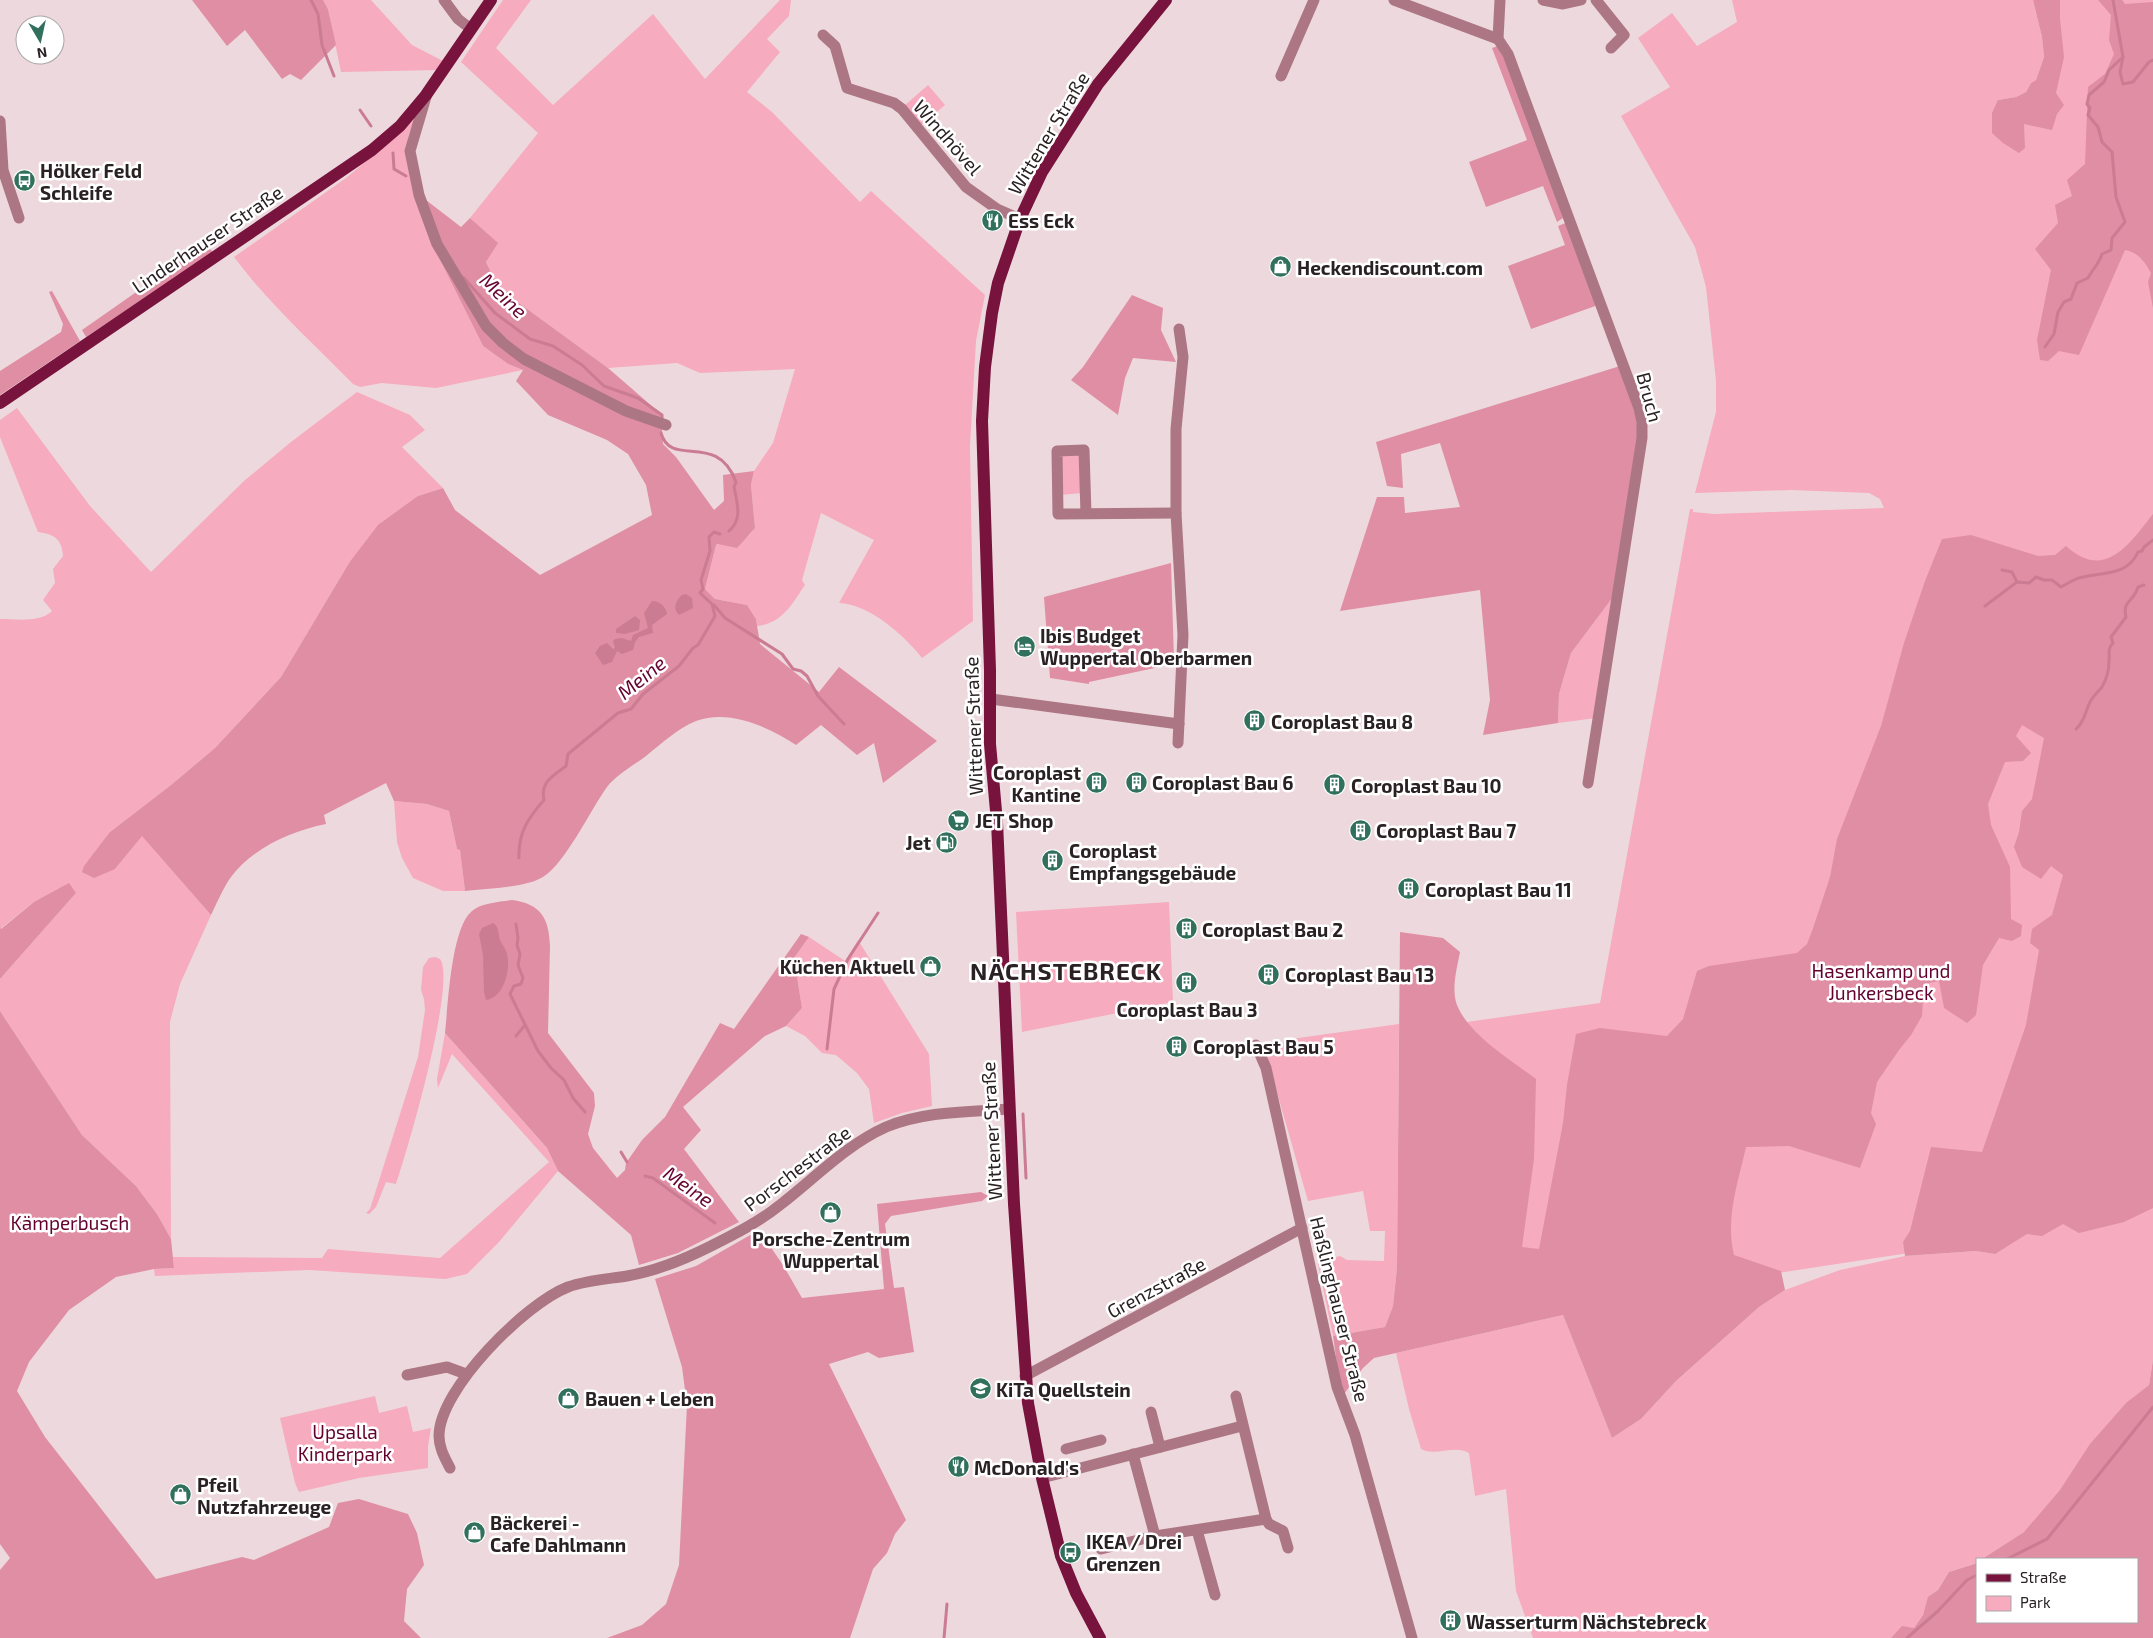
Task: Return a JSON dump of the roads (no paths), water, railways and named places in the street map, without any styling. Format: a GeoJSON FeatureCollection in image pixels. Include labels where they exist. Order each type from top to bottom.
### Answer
{"type":"FeatureCollection","features":[{"type":"Feature","properties":{"kind":"main road","name":"Linderhauser Straße"},"geometry":{"type":"LineString","coordinates":[[0,403],[372,150],[400,126],[426,95],[491,0]]}},
{"type":"Feature","properties":{"kind":"main road","name":"Wittener Straße"},"geometry":{"type":"LineString","coordinates":[[1100,1638],[1076,1593],[1061,1556],[1042,1478],[1025,1376],[1009,1109],[997,822],[990,744],[991,699],[982,421],[989,329],[998,283],[1020,219],[1042,172],[1098,84],[1166,0]]}},
{"type":"Feature","properties":{"kind":"street"},"geometry":{"type":"LineString","coordinates":[[444,0],[458,19],[471,29]]}},
{"type":"Feature","properties":{"kind":"street"},"geometry":{"type":"LineString","coordinates":[[1281,76],[1314,0]]}},
{"type":"Feature","properties":{"kind":"street"},"geometry":{"type":"LineString","coordinates":[[1394,0],[1498,39],[1500,0]]}},
{"type":"Feature","properties":{"kind":"street"},"geometry":{"type":"LineString","coordinates":[[1543,0],[1563,4],[1581,0]]}},
{"type":"Feature","properties":{"kind":"street"},"geometry":{"type":"LineString","coordinates":[[1596,0],[1624,35],[1610,48]]}},
{"type":"Feature","properties":{"kind":"street","name":"Windhövel"},"geometry":{"type":"LineString","coordinates":[[822,35],[835,46],[847,88],[894,103],[902,109],[966,187],[997,209],[1020,219]]}},
{"type":"Feature","properties":{"kind":"street","name":"Bruch"},"geometry":{"type":"LineString","coordinates":[[1498,39],[1508,54],[1639,408],[1642,422],[1642,438],[1588,784]]}},
{"type":"Feature","properties":{"kind":"street","name":"Linderhauser Straße"},"geometry":{"type":"LineString","coordinates":[[426,95],[412,138],[410,151],[419,195],[437,244],[486,326],[503,343],[524,359],[626,411],[666,426]]}},
{"type":"Feature","properties":{"kind":"street"},"geometry":{"type":"LineString","coordinates":[[0,120],[3,170],[19,218]]}},
{"type":"Feature","properties":{"kind":"street"},"geometry":{"type":"LineString","coordinates":[[1178,743],[1183,635],[1176,513],[1176,429],[1183,357],[1179,329]]}},
{"type":"Feature","properties":{"kind":"street"},"geometry":{"type":"LineString","coordinates":[[1086,514],[1084,450],[1057,451],[1058,514],[1086,514],[1176,513]]}},
{"type":"Feature","properties":{"kind":"street"},"geometry":{"type":"LineString","coordinates":[[991,699],[1179,724]]}},
{"type":"Feature","properties":{"kind":"street","name":"Haßlinghauser Straße"},"geometry":{"type":"LineString","coordinates":[[1256,1045],[1266,1068],[1337,1388],[1355,1435],[1412,1638]]}},
{"type":"Feature","properties":{"kind":"street","name":"Porschestraße"},"geometry":{"type":"LineString","coordinates":[[450,1468],[442,1454],[439,1436],[449,1401],[466,1374],[525,1313],[549,1295],[569,1286],[628,1276],[688,1258],[759,1220],[850,1148],[887,1127],[916,1117],[1009,1109]]}},
{"type":"Feature","properties":{"kind":"street","name":"Grenzstraße"},"geometry":{"type":"LineString","coordinates":[[1025,1376],[1302,1228]]}},
{"type":"Feature","properties":{"kind":"street"},"geometry":{"type":"LineString","coordinates":[[407,1375],[447,1367],[466,1374]]}},
{"type":"Feature","properties":{"kind":"street"},"geometry":{"type":"LineString","coordinates":[[1236,1396],[1266,1519],[1269,1524],[1283,1531],[1288,1548]]}},
{"type":"Feature","properties":{"kind":"street"},"geometry":{"type":"LineString","coordinates":[[1151,1412],[1160,1447]]}},
{"type":"Feature","properties":{"kind":"street"},"geometry":{"type":"LineString","coordinates":[[1042,1478],[1242,1426]]}},
{"type":"Feature","properties":{"kind":"street"},"geometry":{"type":"LineString","coordinates":[[1066,1449],[1101,1440]]}},
{"type":"Feature","properties":{"kind":"street"},"geometry":{"type":"LineString","coordinates":[[1089,1443],[1095,1464]]}},
{"type":"Feature","properties":{"kind":"street"},"geometry":{"type":"LineString","coordinates":[[1133,1454],[1155,1536]]}},
{"type":"Feature","properties":{"kind":"street"},"geometry":{"type":"LineString","coordinates":[[1101,1550],[1155,1536],[1266,1519]]}},
{"type":"Feature","properties":{"kind":"street"},"geometry":{"type":"LineString","coordinates":[[1197,1530],[1215,1595]]}},
{"type":"Feature","properties":{"kind":"waterway","name":"Meine"},"geometry":{"type":"LineString","coordinates":[[311,0],[318,14],[322,45],[334,76]]}},
{"type":"Feature","properties":{"kind":"waterway"},"geometry":{"type":"LineString","coordinates":[[2113,0],[2123,57],[2120,72],[2123,84],[2133,82],[2149,62],[2153,60]]}},
{"type":"Feature","properties":{"kind":"waterway"},"geometry":{"type":"LineString","coordinates":[[2045,347],[2054,334],[2058,312],[2064,302],[2071,299],[2077,283],[2088,278],[2102,254],[2111,250],[2112,238],[2125,222],[2116,197],[2112,152],[2102,142],[2098,127],[2088,115],[2090,108],[2087,104],[2089,95],[2104,82],[2109,70],[2123,57]]}},
{"type":"Feature","properties":{"kind":"waterway","name":"Meine"},"geometry":{"type":"LineString","coordinates":[[360,110],[371,126]]}},
{"type":"Feature","properties":{"kind":"waterway","name":"Meine"},"geometry":{"type":"LineString","coordinates":[[393,153],[394,169],[406,176]]}},
{"type":"Feature","properties":{"kind":"waterway","name":"Meine"},"geometry":{"type":"LineString","coordinates":[[463,277],[495,313],[530,339],[553,346],[582,365],[604,386],[638,398],[662,415],[662,420]]}},
{"type":"Feature","properties":{"kind":"waterway","name":"Meine"},"geometry":{"type":"LineString","coordinates":[[661,433],[666,443],[674,449],[707,453],[718,457],[728,466],[736,482],[734,487],[738,510],[736,521],[729,531]]}},
{"type":"Feature","properties":{"kind":"waterway","name":"Meine"},"geometry":{"type":"LineString","coordinates":[[519,858],[520,841],[525,826],[544,800],[543,794],[546,784],[552,776],[566,766],[568,754],[618,713],[631,709],[643,694],[679,666],[693,648],[698,645],[715,616],[712,604],[700,593],[703,589],[701,580],[710,551],[709,537],[714,532],[720,534]]}},
{"type":"Feature","properties":{"kind":"waterway"},"geometry":{"type":"LineString","coordinates":[[1985,606],[2017,582],[2029,583],[2036,577],[2052,580],[2061,587],[2080,578],[2122,569],[2153,540]]}},
{"type":"Feature","properties":{"kind":"waterway"},"geometry":{"type":"LineString","coordinates":[[2002,570],[2012,572],[2017,582]]}},
{"type":"Feature","properties":{"kind":"waterway"},"geometry":{"type":"LineString","coordinates":[[2076,729],[2083,720],[2091,700],[2105,681],[2109,649],[2113,643],[2111,637],[2126,617],[2127,604],[2134,596],[2138,587],[2144,585]]}},
{"type":"Feature","properties":{"kind":"waterway"},"geometry":{"type":"LineString","coordinates":[[714,605],[725,618],[782,654],[793,669],[801,671],[807,676],[818,696],[844,724]]}},
{"type":"Feature","properties":{"kind":"waterway"},"geometry":{"type":"LineString","coordinates":[[827,1049],[834,989],[848,959],[878,913]]}},
{"type":"Feature","properties":{"kind":"waterway","name":"Meine"},"geometry":{"type":"LineString","coordinates":[[516,924],[517,945],[520,954],[518,965],[523,978],[521,984],[514,986],[510,994],[538,1051],[551,1068],[564,1080],[573,1098],[585,1112]]}},
{"type":"Feature","properties":{"kind":"waterway"},"geometry":{"type":"LineString","coordinates":[[516,1036],[525,1025]]}},
{"type":"Feature","properties":{"kind":"waterway"},"geometry":{"type":"LineString","coordinates":[[1023,1114],[1026,1178]]}},
{"type":"Feature","properties":{"kind":"waterway","name":"Meine"},"geometry":{"type":"LineString","coordinates":[[621,1152],[627,1162]]}},
{"type":"Feature","properties":{"kind":"waterway","name":"Meine"},"geometry":{"type":"LineString","coordinates":[[645,1176],[653,1178],[715,1223]]}},
{"type":"Feature","properties":{"kind":"waterway"},"geometry":{"type":"LineString","coordinates":[[2009,1558],[2047,1539],[2153,1407]]}},
{"type":"Feature","properties":{"kind":"waterway"},"geometry":{"type":"LineString","coordinates":[[1907,1638],[1938,1611],[1967,1580],[1976,1576]]}},
{"type":"Feature","properties":{"kind":"waterway","name":"Meine"},"geometry":{"type":"LineString","coordinates":[[944,1638],[947,1604]]}},
{"type":"Feature","properties":{"kind":"place","name":"Hölker Feld Schleife"},"geometry":{"type":"Point","coordinates":[24,181]}},
{"type":"Feature","properties":{"kind":"place","name":"Ess Eck"},"geometry":{"type":"Point","coordinates":[992,220]}},
{"type":"Feature","properties":{"kind":"place","name":"Heckendiscount.com"},"geometry":{"type":"Point","coordinates":[1281,267]}},
{"type":"Feature","properties":{"kind":"place","name":"Ibis Budget Wuppertal Oberbarmen"},"geometry":{"type":"Point","coordinates":[1024,646]}},
{"type":"Feature","properties":{"kind":"place","name":"Coroplast Bau 8"},"geometry":{"type":"Point","coordinates":[1255,721]}},
{"type":"Feature","properties":{"kind":"place","name":"Coroplast Bau 6"},"geometry":{"type":"Point","coordinates":[1136,782]}},
{"type":"Feature","properties":{"kind":"place","name":"Coroplast Kantine"},"geometry":{"type":"Point","coordinates":[1097,783]}},
{"type":"Feature","properties":{"kind":"place","name":"Coroplast Bau 10"},"geometry":{"type":"Point","coordinates":[1335,785]}},
{"type":"Feature","properties":{"kind":"place","name":"JET Shop"},"geometry":{"type":"Point","coordinates":[959,820]}},
{"type":"Feature","properties":{"kind":"place","name":"Coroplast Bau 7"},"geometry":{"type":"Point","coordinates":[1360,830]}},
{"type":"Feature","properties":{"kind":"place","name":"Jet"},"geometry":{"type":"Point","coordinates":[947,842]}},
{"type":"Feature","properties":{"kind":"place","name":"Coroplast Empfangsgebäude"},"geometry":{"type":"Point","coordinates":[1053,861]}},
{"type":"Feature","properties":{"kind":"place","name":"Coroplast Bau 11"},"geometry":{"type":"Point","coordinates":[1409,889]}},
{"type":"Feature","properties":{"kind":"place","name":"Coroplast Bau 2"},"geometry":{"type":"Point","coordinates":[1186,929]}},
{"type":"Feature","properties":{"kind":"place","name":"Küchen Aktuell"},"geometry":{"type":"Point","coordinates":[931,966]}},
{"type":"Feature","properties":{"kind":"place","name":"Coroplast Bau 13"},"geometry":{"type":"Point","coordinates":[1269,974]}},
{"type":"Feature","properties":{"kind":"place","name":"Coroplast Bau 3"},"geometry":{"type":"Point","coordinates":[1187,983]}},
{"type":"Feature","properties":{"kind":"place","name":"Coroplast Bau 5"},"geometry":{"type":"Point","coordinates":[1177,1046]}},
{"type":"Feature","properties":{"kind":"place","name":"Porsche-Zentrum Wuppertal"},"geometry":{"type":"Point","coordinates":[831,1212]}},
{"type":"Feature","properties":{"kind":"place","name":"KiTa Quellstein"},"geometry":{"type":"Point","coordinates":[980,1389]}},
{"type":"Feature","properties":{"kind":"place","name":"Bauen + Leben"},"geometry":{"type":"Point","coordinates":[569,1398]}},
{"type":"Feature","properties":{"kind":"place","name":"McDonald's"},"geometry":{"type":"Point","coordinates":[958,1467]}},
{"type":"Feature","properties":{"kind":"place","name":"Pfeil Nutzfahrzeuge"},"geometry":{"type":"Point","coordinates":[181,1495]}},
{"type":"Feature","properties":{"kind":"place","name":"Bäckerei - Cafe Dahlmann"},"geometry":{"type":"Point","coordinates":[474,1533]}},
{"type":"Feature","properties":{"kind":"place","name":"IKEA / Drei Grenzen"},"geometry":{"type":"Point","coordinates":[1070,1552]}},
{"type":"Feature","properties":{"kind":"place","name":"Wasserturm Nächstebreck"},"geometry":{"type":"Point","coordinates":[1450,1621]}},
{"type":"Feature","properties":{"kind":"district","name":"NÄCHSTEBRECK"},"geometry":{"type":"Point","coordinates":[1066,970]}},
{"type":"Feature","properties":{"kind":"park label","name":"Hasenkamp und Junkersbeck"},"geometry":{"type":"Point","coordinates":[1881,981]}},
{"type":"Feature","properties":{"kind":"park label","name":"Kämperbusch"},"geometry":{"type":"Point","coordinates":[70,1222]}},
{"type":"Feature","properties":{"kind":"park label","name":"Upsalla Kinderpark"},"geometry":{"type":"Point","coordinates":[345,1442]}}]}
